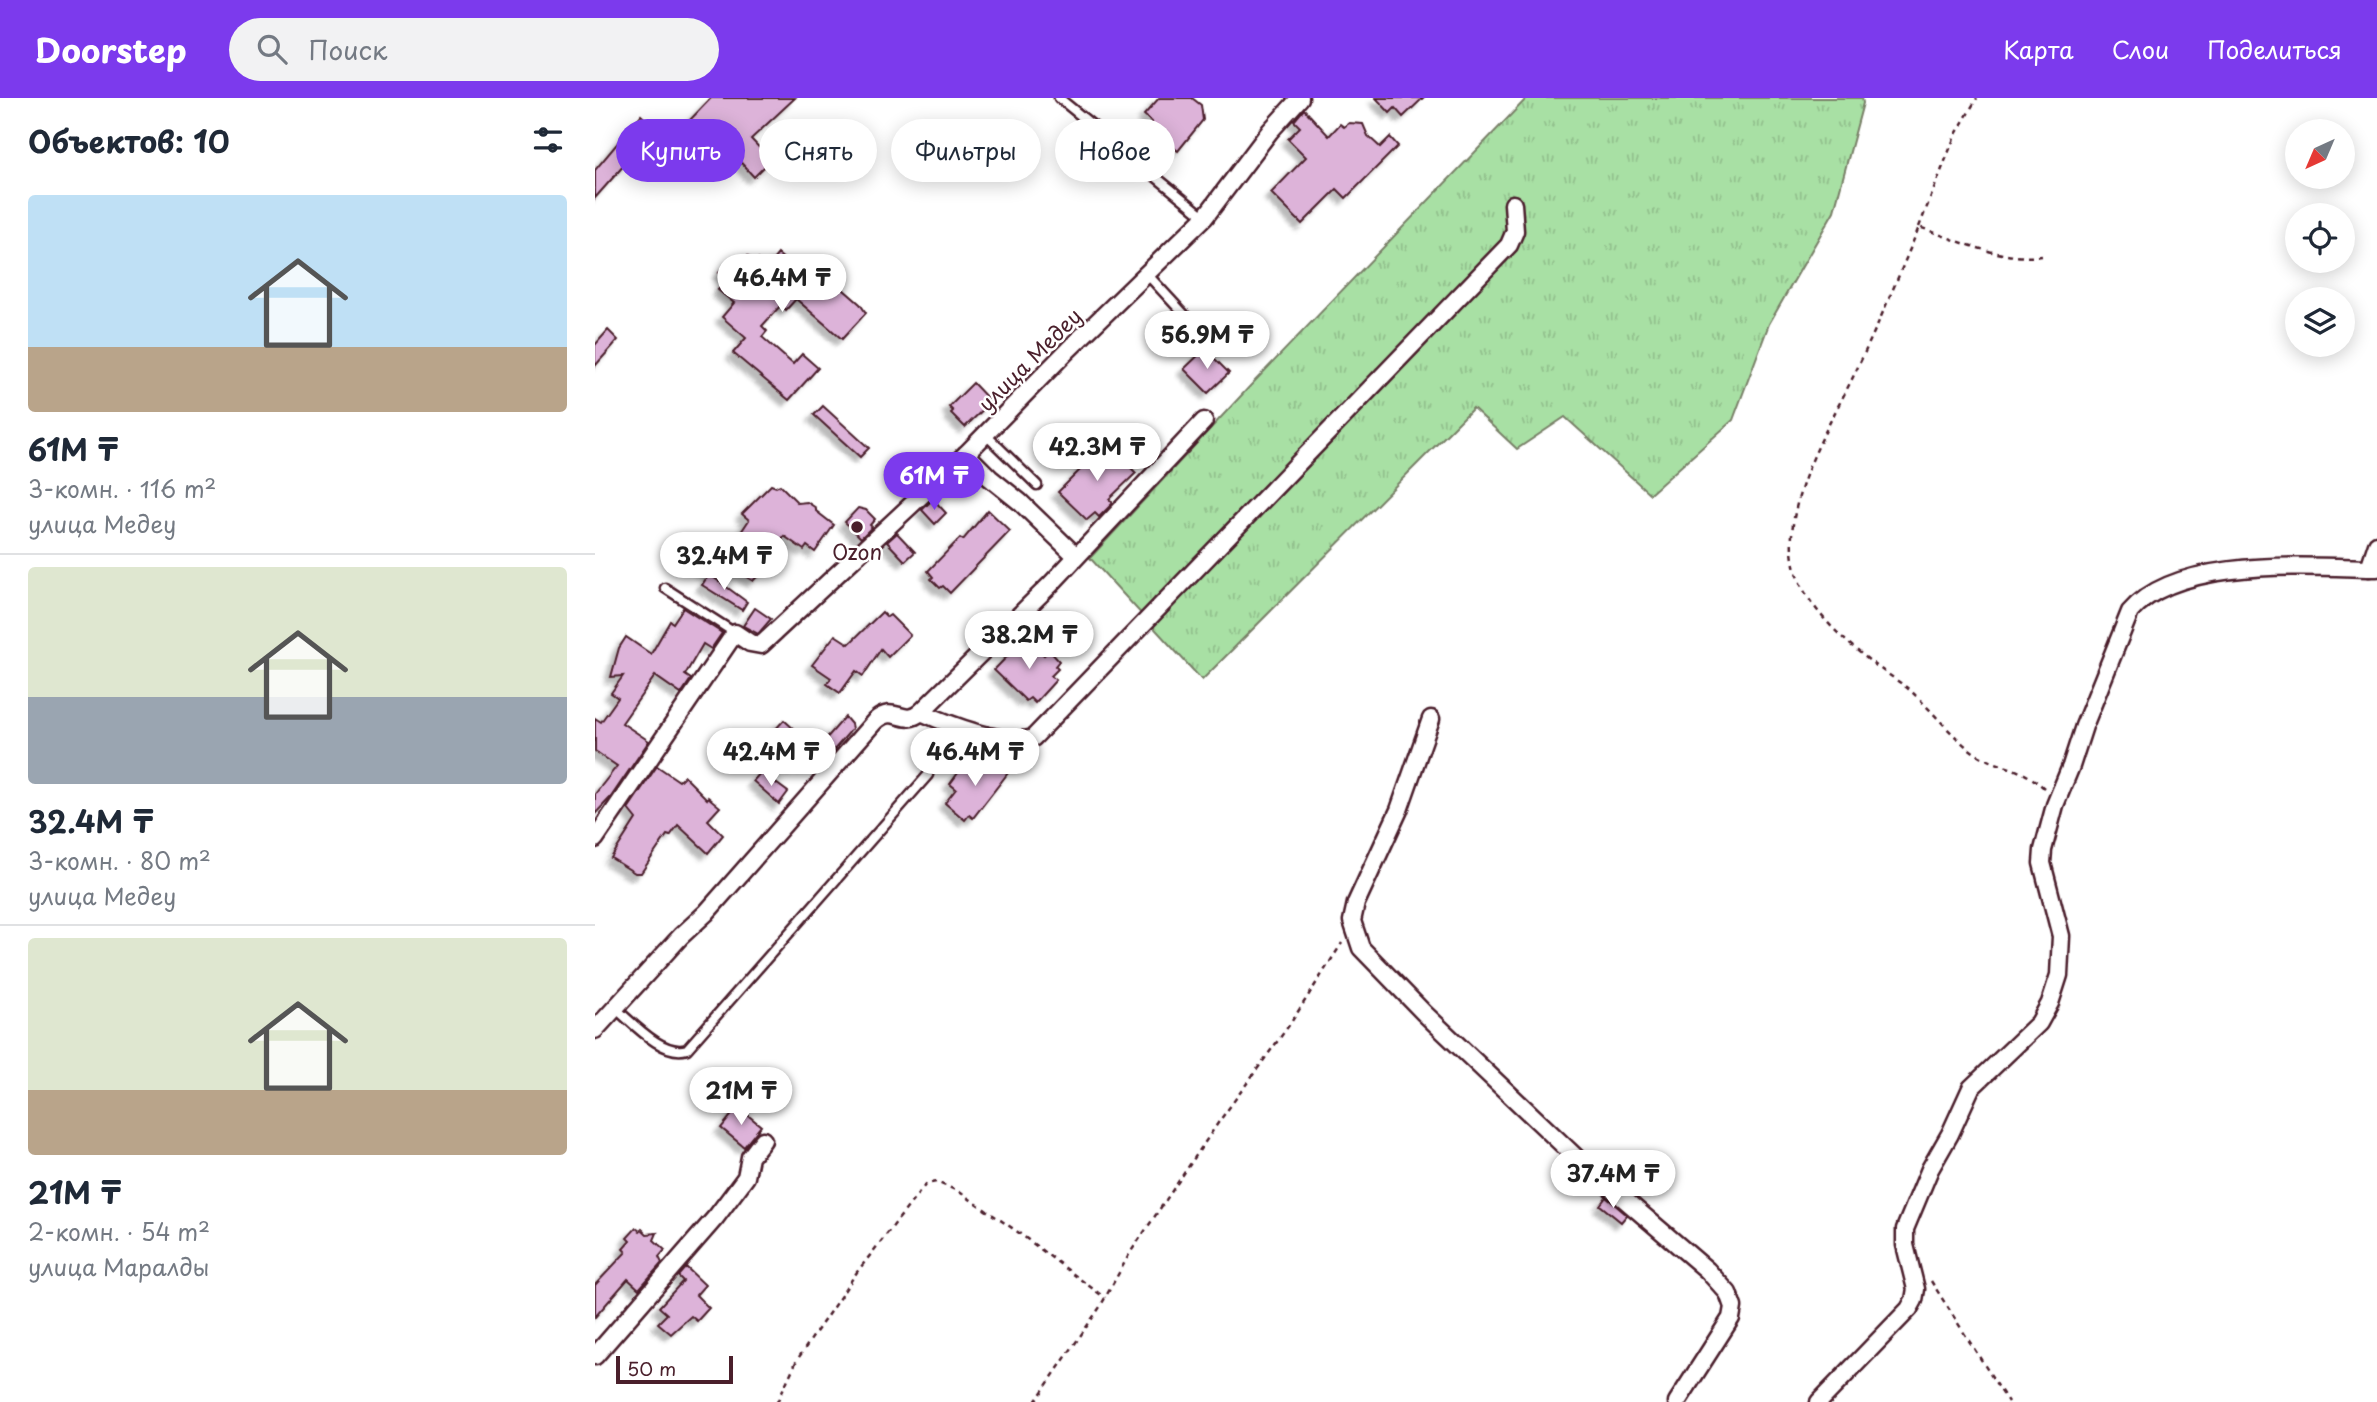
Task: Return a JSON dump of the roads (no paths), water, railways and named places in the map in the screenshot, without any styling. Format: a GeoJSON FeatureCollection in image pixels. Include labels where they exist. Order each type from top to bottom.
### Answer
{"type":"FeatureCollection","features":[{"type":"Feature","properties":{"kind":"street","name":"улица Медеу"},"geometry":{"type":"LineString","coordinates":[[735,633],[750,643],[761,645],[966,454],[1205,217],[1270,131],[1300,98]]}},
{"type":"Feature","properties":{"kind":"street"},"geometry":{"type":"LineString","coordinates":[[922,712],[955,727],[987,735],[1025,740],[1033,738],[1509,245],[1515,231],[1513,204]]}},
{"type":"Feature","properties":{"kind":"street"},"geometry":{"type":"LineString","coordinates":[[595,1030],[735,881],[875,721],[883,714],[892,713],[910,719],[922,712],[1051,584],[1204,421]]}},
{"type":"Feature","properties":{"kind":"street"},"geometry":{"type":"LineString","coordinates":[[966,454],[1076,556]]}},
{"type":"Feature","properties":{"kind":"street"},"geometry":{"type":"LineString","coordinates":[[1819,1402],[1909,1309],[1916,1289],[1905,1245],[1905,1229],[1921,1190],[1971,1088],[2039,1023],[2050,1003],[2059,975],[2061,936],[2042,863],[2043,850],[2092,704],[2130,612],[2151,592],[2230,570],[2262,566],[2373,568],[2377,544]]}},
{"type":"Feature","properties":{"kind":"street"},"geometry":{"type":"LineString","coordinates":[[595,839],[735,633]]}},
{"type":"Feature","properties":{"kind":"street"},"geometry":{"type":"LineString","coordinates":[[1431,719],[1399,810],[1356,903],[1352,920],[1361,948],[1424,1013],[1573,1155],[1707,1270],[1728,1293],[1733,1307],[1731,1318],[1677,1402]]}},
{"type":"Feature","properties":{"kind":"street"},"geometry":{"type":"LineString","coordinates":[[595,1356],[716,1217],[746,1177],[750,1157],[763,1140]]}},
{"type":"Feature","properties":{"kind":"lane"},"geometry":{"type":"LineString","coordinates":[[1059,98],[1205,217]]}},
{"type":"Feature","properties":{"kind":"lane"},"geometry":{"type":"LineString","coordinates":[[1146,273],[1195,326]]}},
{"type":"Feature","properties":{"kind":"lane"},"geometry":{"type":"LineString","coordinates":[[985,434],[1037,485]]}},
{"type":"Feature","properties":{"kind":"lane"},"geometry":{"type":"LineString","coordinates":[[665,588],[735,633]]}},
{"type":"Feature","properties":{"kind":"lane"},"geometry":{"type":"LineString","coordinates":[[615,1008],[664,1048],[678,1052],[687,1049],[928,775]]}},
{"type":"Feature","properties":{"kind":"place","name":"Ozon"},"geometry":{"type":"Point","coordinates":[857,527]}}]}
